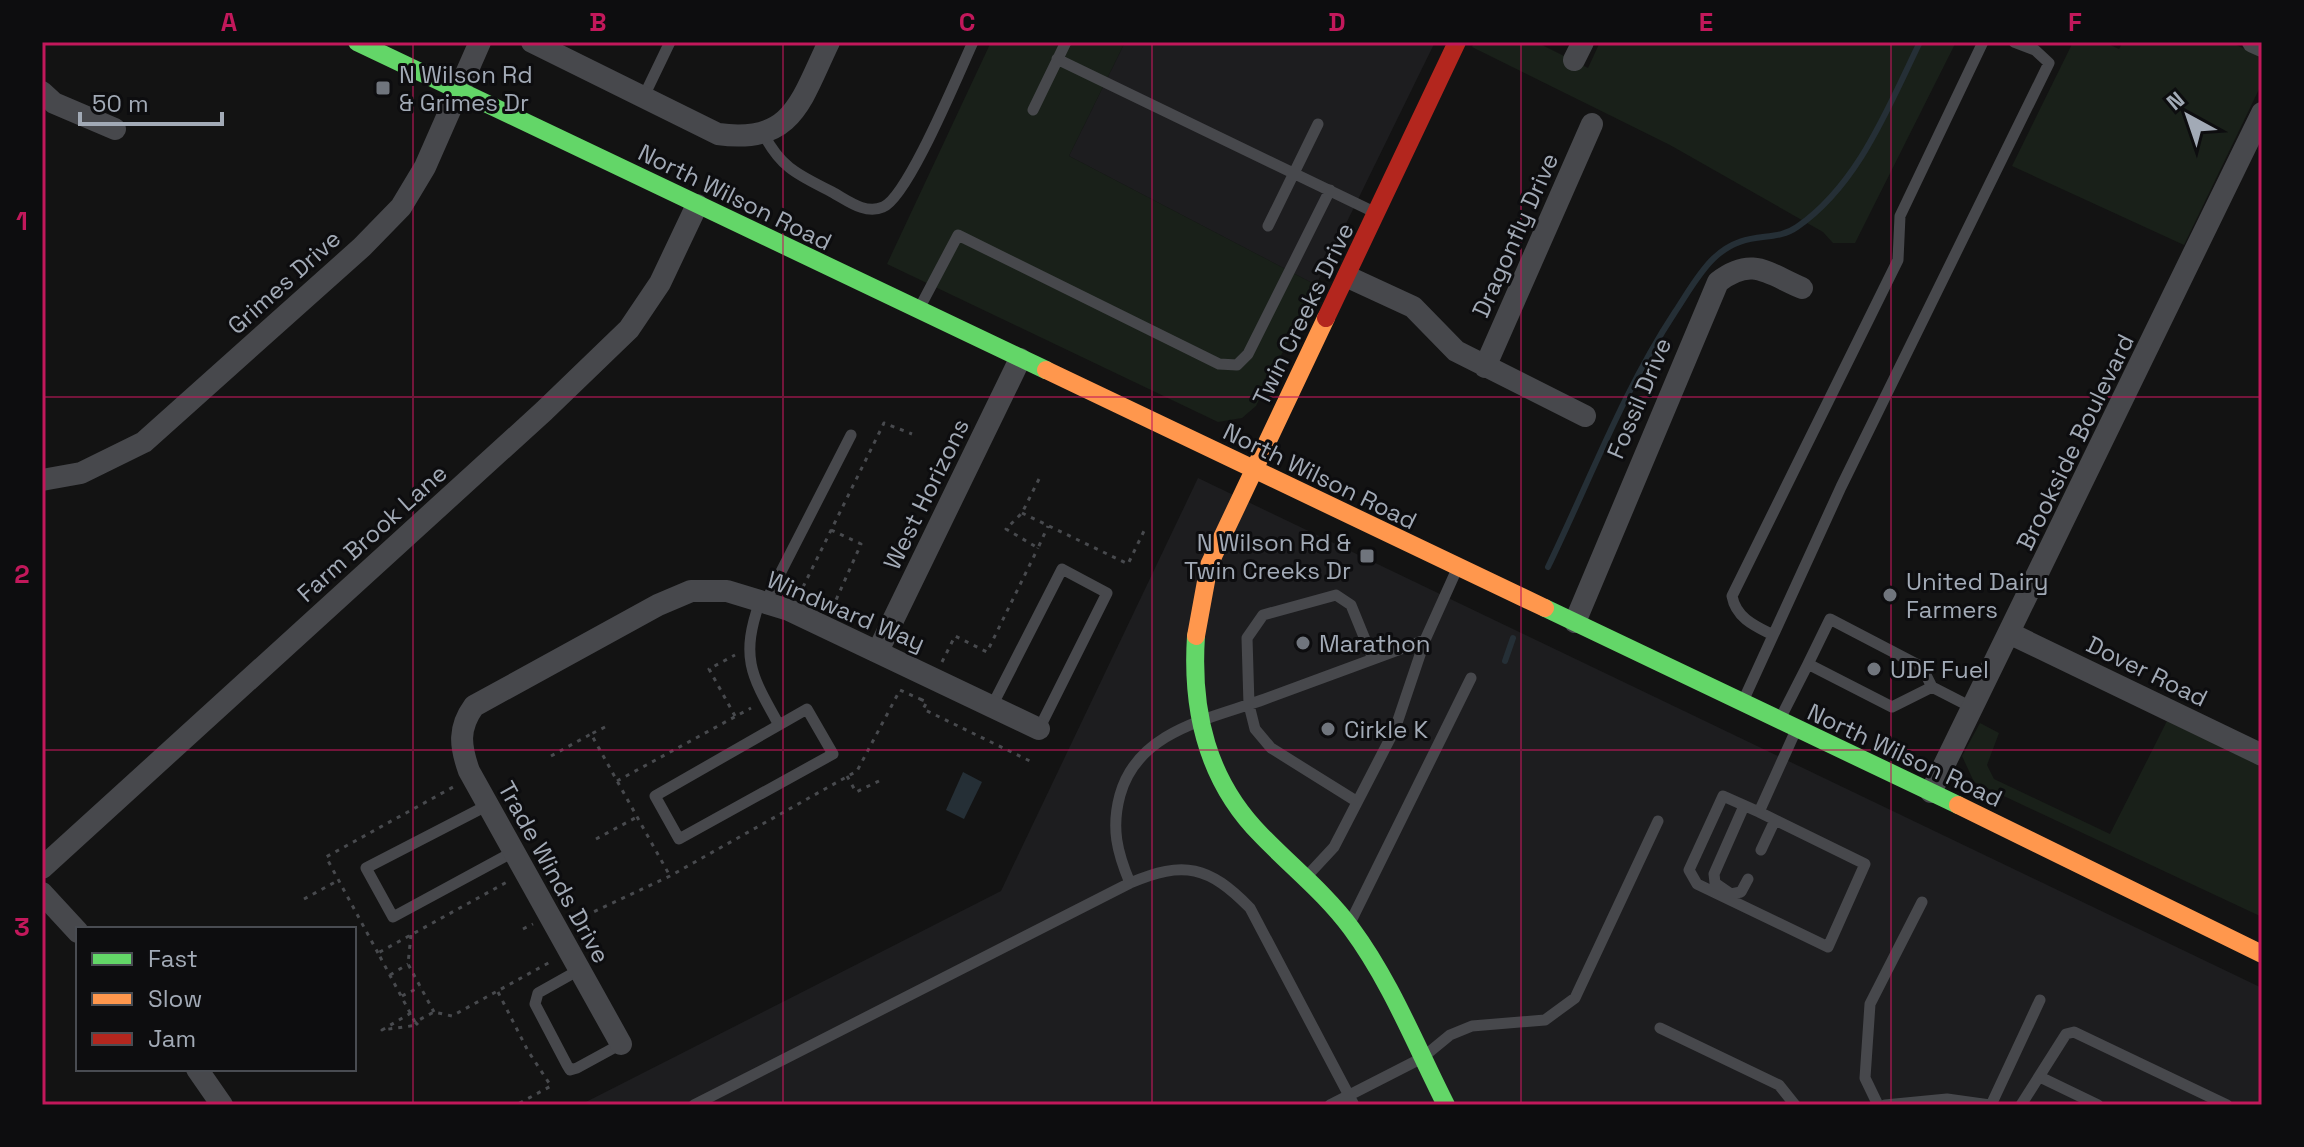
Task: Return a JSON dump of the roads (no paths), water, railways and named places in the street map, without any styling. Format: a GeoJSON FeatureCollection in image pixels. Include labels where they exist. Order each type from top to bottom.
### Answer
{"type":"FeatureCollection","features":[{"type":"Feature","properties":{"kind":"main road","name":"North Wilson Road"},"geometry":{"type":"LineString","coordinates":[[357,42],[1457,569],[1931,792],[2262,954]]}},
{"type":"Feature","properties":{"kind":"main road","name":"Twin Creeks Drive"},"geometry":{"type":"LineString","coordinates":[[1446,1105],[1367,951],[1349,925],[1249,822],[1230,797],[1197,722],[1192,681],[1198,606],[1209,565],[1457,42]]}},
{"type":"Feature","properties":{"kind":"street","name":"Grimes Drive"},"geometry":{"type":"LineString","coordinates":[[42,480],[81,473],[144,442],[362,247],[401,207],[425,167],[480,42]]}},
{"type":"Feature","properties":{"kind":"street"},"geometry":{"type":"LineString","coordinates":[[532,42],[718,134],[742,138],[764,135],[792,115],[829,42]]}},
{"type":"Feature","properties":{"kind":"street"},"geometry":{"type":"LineString","coordinates":[[2253,42],[2262,46]]}},
{"type":"Feature","properties":{"kind":"street"},"geometry":{"type":"LineString","coordinates":[[42,92],[54,103],[115,129]]}},
{"type":"Feature","properties":{"kind":"street","name":"Brookside Boulevard"},"geometry":{"type":"LineString","coordinates":[[1931,792],[2262,113]]}},
{"type":"Feature","properties":{"kind":"street","name":"Dragonfly Drive"},"geometry":{"type":"LineString","coordinates":[[1485,367],[1592,124]]}},
{"type":"Feature","properties":{"kind":"street","name":"Farm Brook Lane"},"geometry":{"type":"LineString","coordinates":[[42,868],[544,411],[629,329],[660,283],[697,205]]}},
{"type":"Feature","properties":{"kind":"street","name":"Fossil Drive"},"geometry":{"type":"LineString","coordinates":[[1575,622],[1718,282],[1740,268],[1752,266],[1802,288]]}},
{"type":"Feature","properties":{"kind":"street"},"geometry":{"type":"LineString","coordinates":[[1348,277],[1413,307],[1456,351],[1585,416]]}},
{"type":"Feature","properties":{"kind":"street","name":"West Horizons"},"geometry":{"type":"LineString","coordinates":[[878,651],[1020,359]]}},
{"type":"Feature","properties":{"kind":"street","name":"Windward Way"},"geometry":{"type":"LineString","coordinates":[[464,719],[488,696],[658,605],[691,591],[727,591],[763,602],[878,651],[1039,729]]}},
{"type":"Feature","properties":{"kind":"street","name":"Dover Road"},"geometry":{"type":"LineString","coordinates":[[2009,633],[2262,755]]}},
{"type":"Feature","properties":{"kind":"street","name":"Trade Winds Drive"},"geometry":{"type":"LineString","coordinates":[[464,719],[460,746],[469,771],[513,852],[549,935],[579,970],[621,1044]]}},
{"type":"Feature","properties":{"kind":"street"},"geometry":{"type":"LineString","coordinates":[[42,893],[76,930]]}},
{"type":"Feature","properties":{"kind":"street"},"geometry":{"type":"LineString","coordinates":[[198,1071],[222,1105]]}},
{"type":"Feature","properties":{"kind":"lane"},"geometry":{"type":"LineString","coordinates":[[644,96],[670,42]]}},
{"type":"Feature","properties":{"kind":"lane"},"geometry":{"type":"LineString","coordinates":[[764,135],[777,159],[789,170],[864,209],[883,207],[904,187],[973,42]]}},
{"type":"Feature","properties":{"kind":"lane"},"geometry":{"type":"LineString","coordinates":[[1033,110],[1066,42]]}},
{"type":"Feature","properties":{"kind":"lane"},"geometry":{"type":"LineString","coordinates":[[1773,635],[1748,622],[1734,608],[1732,596],[1898,260],[1900,216],[1983,42]]}},
{"type":"Feature","properties":{"kind":"lane"},"geometry":{"type":"LineString","coordinates":[[1742,704],[1841,487],[2049,63],[2044,55],[2014,42]]}},
{"type":"Feature","properties":{"kind":"lane"},"geometry":{"type":"LineString","coordinates":[[1057,59],[1378,214]]}},
{"type":"Feature","properties":{"kind":"lane"},"geometry":{"type":"LineString","coordinates":[[1268,226],[1318,124]]}},
{"type":"Feature","properties":{"kind":"lane"},"geometry":{"type":"LineString","coordinates":[[918,311],[958,235],[1219,364],[1237,365],[1248,354],[1330,190]]}},
{"type":"Feature","properties":{"kind":"lane"},"geometry":{"type":"LineString","coordinates":[[779,725],[750,672],[747,657],[751,626],[851,435]]}},
{"type":"Feature","properties":{"kind":"lane"},"geometry":{"type":"LineString","coordinates":[[992,706],[1062,569],[1107,593],[1039,729]]}},
{"type":"Feature","properties":{"kind":"lane"},"geometry":{"type":"LineString","coordinates":[[1305,878],[1334,847],[1395,729],[1425,640],[1457,569]]}},
{"type":"Feature","properties":{"kind":"lane"},"geometry":{"type":"LineString","coordinates":[[1356,801],[1271,748],[1255,729],[1249,705],[1247,638],[1263,615],[1336,595],[1351,605],[1373,659]]}},
{"type":"Feature","properties":{"kind":"lane"},"geometry":{"type":"LineString","coordinates":[[1779,721],[1830,619],[1922,667],[1932,687],[1973,708]]}},
{"type":"Feature","properties":{"kind":"lane"},"geometry":{"type":"LineString","coordinates":[[1130,883],[1116,848],[1114,828],[1121,790],[1130,769],[1144,752],[1165,737],[1197,722],[1425,640]]}},
{"type":"Feature","properties":{"kind":"lane"},"geometry":{"type":"LineString","coordinates":[[1808,664],[1892,707],[1932,687]]}},
{"type":"Feature","properties":{"kind":"lane"},"geometry":{"type":"LineString","coordinates":[[1349,925],[1471,678]]}},
{"type":"Feature","properties":{"kind":"lane"},"geometry":{"type":"LineString","coordinates":[[807,709],[833,754],[679,839],[655,796],[779,725],[807,709]]}},
{"type":"Feature","properties":{"kind":"lane"},"geometry":{"type":"LineString","coordinates":[[1759,812],[1796,730]]}},
{"type":"Feature","properties":{"kind":"lane"},"geometry":{"type":"LineString","coordinates":[[1723,796],[1759,812],[1865,864],[1828,947],[1697,884],[1689,870],[1723,796]]}},
{"type":"Feature","properties":{"kind":"lane"},"geometry":{"type":"LineString","coordinates":[[488,805],[366,868],[393,917],[513,852]]}},
{"type":"Feature","properties":{"kind":"lane"},"geometry":{"type":"LineString","coordinates":[[1744,806],[1714,874],[1715,883],[1731,894],[1741,892],[1748,879]]}},
{"type":"Feature","properties":{"kind":"lane"},"geometry":{"type":"LineString","coordinates":[[1761,850],[1775,820]]}},
{"type":"Feature","properties":{"kind":"lane"},"geometry":{"type":"LineString","coordinates":[[1330,1105],[1351,1100],[1422,1058],[1450,1035],[1472,1026],[1545,1020],[1575,998],[1658,821]]}},
{"type":"Feature","properties":{"kind":"lane"},"geometry":{"type":"LineString","coordinates":[[694,1105],[1130,883],[1161,870],[1186,868],[1226,884],[1250,908],[1351,1100]]}},
{"type":"Feature","properties":{"kind":"lane"},"geometry":{"type":"LineString","coordinates":[[1878,1105],[1865,1078],[1870,1004],[1922,902]]}},
{"type":"Feature","properties":{"kind":"lane"},"geometry":{"type":"LineString","coordinates":[[579,970],[538,993],[535,998],[535,1004],[567,1065],[570,1070],[577,1068],[621,1044]]}},
{"type":"Feature","properties":{"kind":"lane"},"geometry":{"type":"LineString","coordinates":[[1885,1105],[1947,1099],[1990,1105],[2040,1000]]}},
{"type":"Feature","properties":{"kind":"lane"},"geometry":{"type":"LineString","coordinates":[[1660,1028],[1779,1085],[1795,1105]]}},
{"type":"Feature","properties":{"kind":"lane"},"geometry":{"type":"LineString","coordinates":[[2021,1105],[2066,1034],[2074,1032],[2227,1105]]}},
{"type":"Feature","properties":{"kind":"lane"},"geometry":{"type":"LineString","coordinates":[[2040,1077],[2098,1105]]}},
{"type":"Feature","properties":{"kind":"waterway"},"geometry":{"type":"LineString","coordinates":[[1548,567],[1639,373],[1698,276],[1714,258],[1737,243],[1778,235],[1797,227],[1838,189],[1870,143],[1920,42]]}},
{"type":"Feature","properties":{"kind":"waterway"},"geometry":{"type":"LineString","coordinates":[[1505,661],[1513,638]]}},
{"type":"Feature","properties":{"kind":"place","name":"N Wilson Rd & Grimes Dr"},"geometry":{"type":"Point","coordinates":[383,88]}},
{"type":"Feature","properties":{"kind":"place","name":"N Wilson Rd & Twin Creeks Dr"},"geometry":{"type":"Point","coordinates":[1367,556]}},
{"type":"Feature","properties":{"kind":"place","name":"United Dairy Farmers"},"geometry":{"type":"Point","coordinates":[1890,595]}},
{"type":"Feature","properties":{"kind":"place","name":"Marathon"},"geometry":{"type":"Point","coordinates":[1303,643]}},
{"type":"Feature","properties":{"kind":"place","name":"UDF Fuel"},"geometry":{"type":"Point","coordinates":[1874,669]}},
{"type":"Feature","properties":{"kind":"place","name":"Cirkle K"},"geometry":{"type":"Point","coordinates":[1328,729]}}]}
